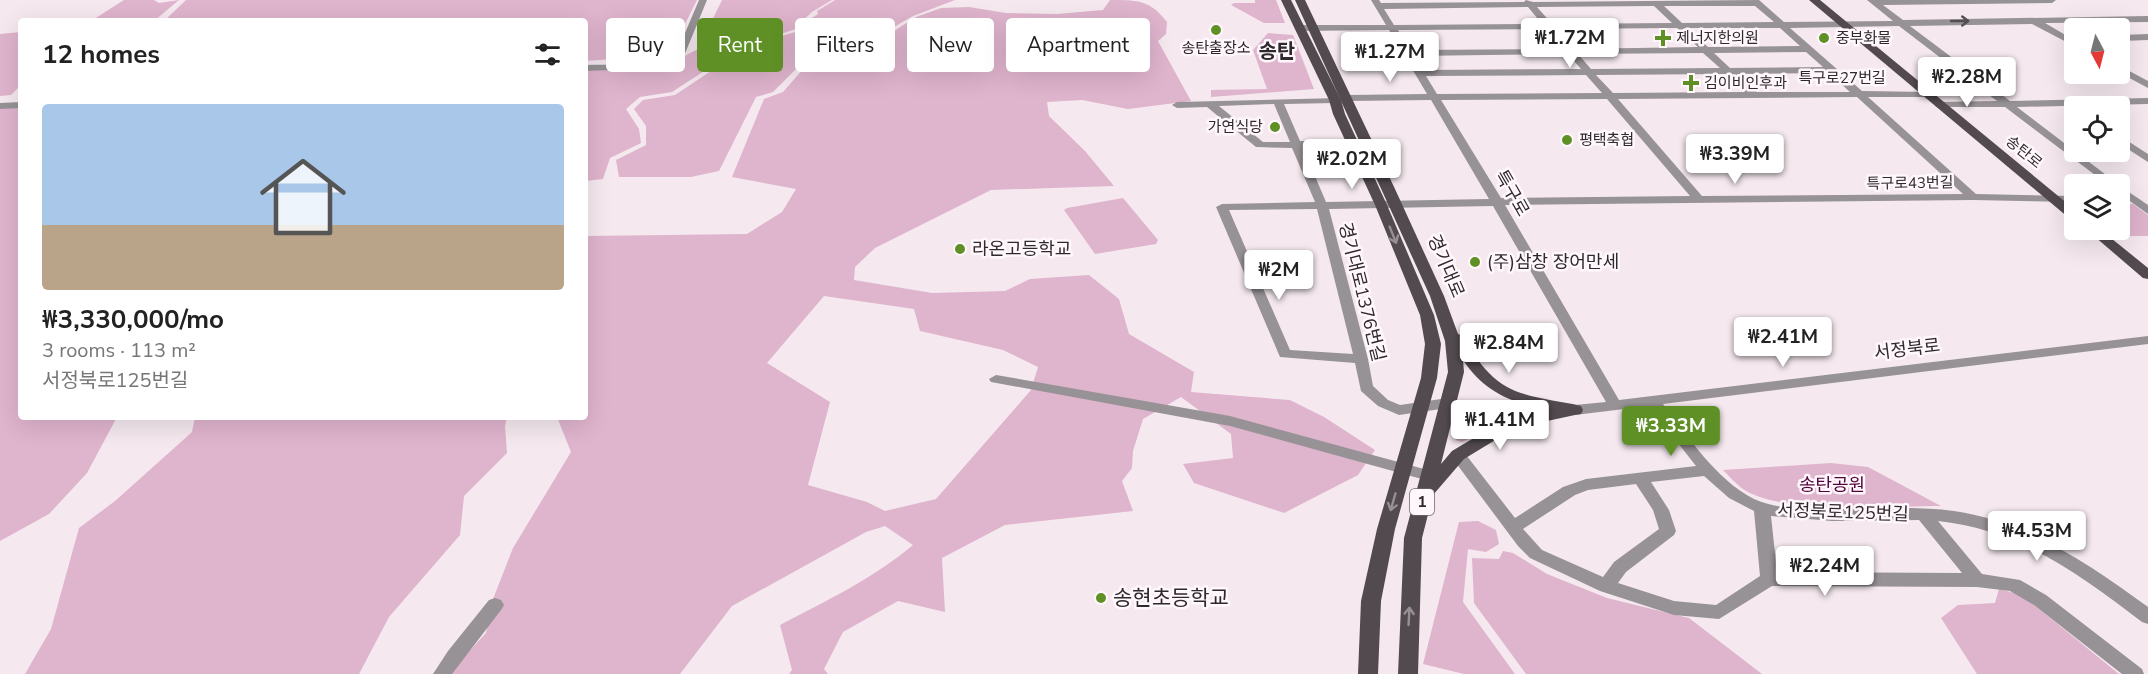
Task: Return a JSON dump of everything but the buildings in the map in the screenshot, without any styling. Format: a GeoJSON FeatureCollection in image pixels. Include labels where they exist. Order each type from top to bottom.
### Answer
{"type":"FeatureCollection","features":[{"type":"Feature","properties":{"kind":"main road","name":"경기대로"},"geometry":{"type":"LineString","coordinates":[[1286,0],[1308,28]]}},
{"type":"Feature","properties":{"kind":"main road","name":"경기대로"},"geometry":{"type":"LineString","coordinates":[[1300,0],[1308,28],[1341,99],[1396,203],[1457,352],[1456,372],[1413,538],[1408,674]]}},
{"type":"Feature","properties":{"kind":"main road","name":"송탄로"},"geometry":{"type":"LineString","coordinates":[[1814,0],[2064,207]]}},
{"type":"Feature","properties":{"kind":"main road","name":"경기대로"},"geometry":{"type":"LineString","coordinates":[[1341,99],[1339,114],[1381,205],[1427,315],[1433,344],[1429,378],[1386,529],[1371,601],[1368,674]]}},
{"type":"Feature","properties":{"kind":"main road"},"geometry":{"type":"LineString","coordinates":[[2104,240],[2148,275]]}},
{"type":"Feature","properties":{"kind":"main road"},"geometry":{"type":"LineString","coordinates":[[1451,334],[1493,385],[1521,399],[1575,410]]}},
{"type":"Feature","properties":{"kind":"main road"},"geometry":{"type":"LineString","coordinates":[[1427,485],[1458,455],[1510,424],[1575,410]]}},
{"type":"Feature","properties":{"kind":"street"},"geometry":{"type":"LineString","coordinates":[[588,68],[663,62],[676,58],[681,54],[703,0]]}},
{"type":"Feature","properties":{"kind":"street"},"geometry":{"type":"LineString","coordinates":[[2024,0],[2060,20]]}},
{"type":"Feature","properties":{"kind":"street"},"geometry":{"type":"LineString","coordinates":[[1873,1],[2052,0]]}},
{"type":"Feature","properties":{"kind":"street"},"geometry":{"type":"LineString","coordinates":[[1873,1],[2100,174]]}},
{"type":"Feature","properties":{"kind":"street"},"geometry":{"type":"LineString","coordinates":[[1529,2],[1700,200]]}},
{"type":"Feature","properties":{"kind":"street"},"geometry":{"type":"LineString","coordinates":[[1654,2],[1754,94]]}},
{"type":"Feature","properties":{"kind":"street"},"geometry":{"type":"LineString","coordinates":[[1377,3],[1756,2]]}},
{"type":"Feature","properties":{"kind":"street","name":"특구로43번길"},"geometry":{"type":"LineString","coordinates":[[1756,2],[1973,197]]}},
{"type":"Feature","properties":{"kind":"street","name":"특구로"},"geometry":{"type":"LineString","coordinates":[[1377,3],[1497,202],[1615,405]]}},
{"type":"Feature","properties":{"kind":"street"},"geometry":{"type":"LineString","coordinates":[[1308,28],[1784,25],[1901,21],[2148,19]]}},
{"type":"Feature","properties":{"kind":"street"},"geometry":{"type":"LineString","coordinates":[[2033,20],[2064,36]]}},
{"type":"Feature","properties":{"kind":"street"},"geometry":{"type":"LineString","coordinates":[[2130,38],[2148,37]]}},
{"type":"Feature","properties":{"kind":"street"},"geometry":{"type":"LineString","coordinates":[[1408,52],[1810,49]]}},
{"type":"Feature","properties":{"kind":"street"},"geometry":{"type":"LineString","coordinates":[[1420,74],[1831,70]]}},
{"type":"Feature","properties":{"kind":"street"},"geometry":{"type":"LineString","coordinates":[[2130,75],[2148,85]]}},
{"type":"Feature","properties":{"kind":"street","name":"특구로27번길"},"geometry":{"type":"LineString","coordinates":[[1341,99],[1926,94]]}},
{"type":"Feature","properties":{"kind":"street"},"geometry":{"type":"LineString","coordinates":[[1177,105],[1341,99]]}},
{"type":"Feature","properties":{"kind":"street","name":"경기대로1376번길"},"geometry":{"type":"LineString","coordinates":[[1278,101],[1322,205],[1361,359],[1366,388],[1383,403],[1399,410],[1421,406]]}},
{"type":"Feature","properties":{"kind":"street"},"geometry":{"type":"LineString","coordinates":[[2130,102],[2148,101]]}},
{"type":"Feature","properties":{"kind":"street"},"geometry":{"type":"LineString","coordinates":[[1210,104],[1260,145],[1354,144]]}},
{"type":"Feature","properties":{"kind":"street"},"geometry":{"type":"LineString","coordinates":[[0,106],[18,105]]}},
{"type":"Feature","properties":{"kind":"street"},"geometry":{"type":"LineString","coordinates":[[1940,105],[2064,105]]}},
{"type":"Feature","properties":{"kind":"street"},"geometry":{"type":"LineString","coordinates":[[2130,146],[2148,159]]}},
{"type":"Feature","properties":{"kind":"street"},"geometry":{"type":"LineString","coordinates":[[1973,197],[2064,199]]}},
{"type":"Feature","properties":{"kind":"street","name":"특구로43번길"},"geometry":{"type":"LineString","coordinates":[[1361,359],[1285,354],[1222,207],[1973,197]]}},
{"type":"Feature","properties":{"kind":"street"},"geometry":{"type":"LineString","coordinates":[[2130,197],[2148,210]]}},
{"type":"Feature","properties":{"kind":"street"},"geometry":{"type":"LineString","coordinates":[[2130,201],[2135,201]]}},
{"type":"Feature","properties":{"kind":"street","name":"서정북로"},"geometry":{"type":"LineString","coordinates":[[1421,406],[1448,403],[1483,410],[1575,410],[2148,340]]}},
{"type":"Feature","properties":{"kind":"street"},"geometry":{"type":"LineString","coordinates":[[996,378],[1230,420],[1404,467],[1427,485]]}},
{"type":"Feature","properties":{"kind":"street","name":"서정북로125번길"},"geometry":{"type":"LineString","coordinates":[[1653,401],[1706,470],[1748,503],[1762,509],[1805,514],[1923,514],[1994,525],[2049,548],[2110,588],[2148,617]]}},
{"type":"Feature","properties":{"kind":"street"},"geometry":{"type":"LineString","coordinates":[[1458,455],[1536,554],[1606,586],[1674,608],[1719,612],[1769,579],[1977,580],[2014,585],[2040,600],[2135,674]]}},
{"type":"Feature","properties":{"kind":"street"},"geometry":{"type":"LineString","coordinates":[[1513,527],[1569,491],[1586,485],[1706,470]]}},
{"type":"Feature","properties":{"kind":"street"},"geometry":{"type":"LineString","coordinates":[[1606,586],[1620,567],[1668,531],[1665,515],[1659,503],[1640,478]]}},
{"type":"Feature","properties":{"kind":"street","name":"서정북로125번길"},"geometry":{"type":"LineString","coordinates":[[1762,509],[1769,579]]}},
{"type":"Feature","properties":{"kind":"street","name":"서정북로125번길"},"geometry":{"type":"LineString","coordinates":[[1923,514],[1977,580]]}},
{"type":"Feature","properties":{"kind":"street"},"geometry":{"type":"LineString","coordinates":[[442,674],[454,654],[495,605]]}},
{"type":"Feature","properties":{"kind":"green space"},"geometry":{"type":"Polygon","coordinates":[[[124,0],[154,0],[159,3],[179,0],[158,18],[96,18],[124,0]]]}},
{"type":"Feature","properties":{"kind":"green space"},"geometry":{"type":"Polygon","coordinates":[[[186,0],[697,0],[685,24],[685,18],[606,18],[606,60],[588,61],[588,18],[167,18],[186,0]]]}},
{"type":"Feature","properties":{"kind":"green space"},"geometry":{"type":"Polygon","coordinates":[[[722,0],[832,0],[806,18],[795,18],[795,29],[783,33],[783,18],[713,18],[722,0]]]}},
{"type":"Feature","properties":{"kind":"green space"},"geometry":{"type":"Polygon","coordinates":[[[835,0],[955,0],[907,18],[895,26],[895,18],[812,18],[818,14],[817,11],[835,0]]]}},
{"type":"Feature","properties":{"kind":"green space"},"geometry":{"type":"Polygon","coordinates":[[[1110,0],[1128,0],[1149,5],[1167,22],[1166,34],[1158,41],[1191,101],[1128,109],[1082,100],[1047,102],[1049,116],[1085,151],[1114,186],[991,190],[875,248],[855,267],[854,280],[932,293],[1005,291],[1030,279],[1089,275],[1119,299],[1129,334],[1194,372],[1191,392],[1290,400],[1324,417],[1375,450],[1358,475],[1284,513],[1194,483],[1183,464],[1233,458],[1231,434],[1181,397],[1143,419],[1133,451],[1132,468],[1122,481],[1133,511],[1005,525],[942,558],[945,612],[898,601],[843,632],[824,669],[828,674],[789,674],[792,670],[780,625],[866,578],[913,545],[885,526],[866,532],[732,606],[680,674],[448,674],[486,633],[493,599],[513,548],[571,452],[558,420],[588,420],[588,236],[747,234],[782,212],[796,189],[732,177],[764,99],[783,92],[800,72],[895,72],[895,30],[907,23],[907,72],[994,72],[994,18],[914,18],[941,8],[969,7],[1006,13],[1057,14],[1103,10],[1110,0]],[[824,296],[767,363],[830,402],[808,485],[867,502],[885,511],[936,499],[1031,390],[1038,367],[1003,350],[920,331],[914,309],[824,296]]]}},
{"type":"Feature","properties":{"kind":"green space"},"geometry":{"type":"Polygon","coordinates":[[[1255,0],[1276,0],[1285,23],[1264,23],[1231,5],[1255,3],[1255,0]]]}},
{"type":"Feature","properties":{"kind":"green space"},"geometry":{"type":"Polygon","coordinates":[[[18,32],[18,88],[11,95],[0,96],[0,34],[18,32]]]}},
{"type":"Feature","properties":{"kind":"green space"},"geometry":{"type":"Polygon","coordinates":[[[795,32],[795,70],[773,92],[756,97],[719,171],[691,177],[619,177],[616,160],[646,145],[646,126],[634,109],[643,100],[675,95],[710,72],[783,72],[783,36],[795,32]]]}},
{"type":"Feature","properties":{"kind":"green space"},"geometry":{"type":"Polygon","coordinates":[[[1268,33],[1293,35],[1314,89],[1211,97],[1211,90],[1267,89],[1253,50],[1268,33]]]}},
{"type":"Feature","properties":{"kind":"green space"},"geometry":{"type":"Polygon","coordinates":[[[697,50],[697,72],[703,72],[672,92],[640,97],[626,109],[639,129],[641,143],[610,158],[603,179],[588,181],[588,69],[606,68],[606,72],[685,72],[685,56],[697,50]]]}},
{"type":"Feature","properties":{"kind":"green space"},"geometry":{"type":"Polygon","coordinates":[[[18,104],[18,420],[115,420],[87,473],[49,514],[0,541],[0,106],[18,104]]]}},
{"type":"Feature","properties":{"kind":"green space"},"geometry":{"type":"Polygon","coordinates":[[[1123,198],[1158,240],[1156,244],[1095,254],[1064,210],[1123,198]]]}},
{"type":"Feature","properties":{"kind":"green space"},"geometry":{"type":"Polygon","coordinates":[[[2130,204],[2148,215],[2148,236],[2130,236],[2130,204]]]}},
{"type":"Feature","properties":{"kind":"green space"},"geometry":{"type":"Polygon","coordinates":[[[1466,412],[1474,413],[1491,428],[1462,442],[1456,440],[1466,412]]]}},
{"type":"Feature","properties":{"kind":"green space"},"geometry":{"type":"Polygon","coordinates":[[[194,420],[506,420],[507,453],[464,496],[460,535],[389,617],[359,674],[25,674],[51,629],[79,528],[115,501],[192,432],[194,420]]]}},
{"type":"Feature","properties":{"kind":"green space","name":"송탄공원"},"geometry":{"type":"Polygon","coordinates":[[[1831,463],[1868,467],[1941,506],[1838,507],[1784,503],[1743,489],[1723,470],[1831,463]]]}},
{"type":"Feature","properties":{"kind":"green space"},"geometry":{"type":"Polygon","coordinates":[[[1478,521],[1496,530],[1499,544],[1486,552],[1468,549],[1463,602],[1515,674],[1464,674],[1423,664],[1459,522],[1478,521]]]}},
{"type":"Feature","properties":{"kind":"green space"},"geometry":{"type":"Polygon","coordinates":[[[1503,551],[1513,553],[1547,574],[1607,598],[1689,618],[1762,674],[1526,674],[1474,603],[1472,558],[1499,559],[1503,551]]]}},
{"type":"Feature","properties":{"kind":"green space"},"geometry":{"type":"Polygon","coordinates":[[[1999,589],[2022,595],[2119,674],[1977,674],[1941,618],[1958,605],[1995,603],[1999,589]]]}},
{"type":"Feature","properties":{"kind":"place","name":"송탄출장소"},"geometry":{"type":"Point","coordinates":[1216,30]}},
{"type":"Feature","properties":{"kind":"place","name":"제너지한의원"},"geometry":{"type":"Point","coordinates":[1663,38]}},
{"type":"Feature","properties":{"kind":"place","name":"중부화물"},"geometry":{"type":"Point","coordinates":[1824,38]}},
{"type":"Feature","properties":{"kind":"place","name":"김이비인후과"},"geometry":{"type":"Point","coordinates":[1691,83]}},
{"type":"Feature","properties":{"kind":"place","name":"가연식당"},"geometry":{"type":"Point","coordinates":[1275,127]}},
{"type":"Feature","properties":{"kind":"place","name":"평택축협"},"geometry":{"type":"Point","coordinates":[1567,140]}},
{"type":"Feature","properties":{"kind":"place","name":"라온고등학교"},"geometry":{"type":"Point","coordinates":[960,249]}},
{"type":"Feature","properties":{"kind":"place","name":"(주)삼창 장어만세"},"geometry":{"type":"Point","coordinates":[1475,262]}},
{"type":"Feature","properties":{"kind":"place","name":"송현초등학교"},"geometry":{"type":"Point","coordinates":[1101,598]}},
{"type":"Feature","properties":{"kind":"district","name":"송탄"},"geometry":{"type":"Point","coordinates":[1277,51]}}]}
